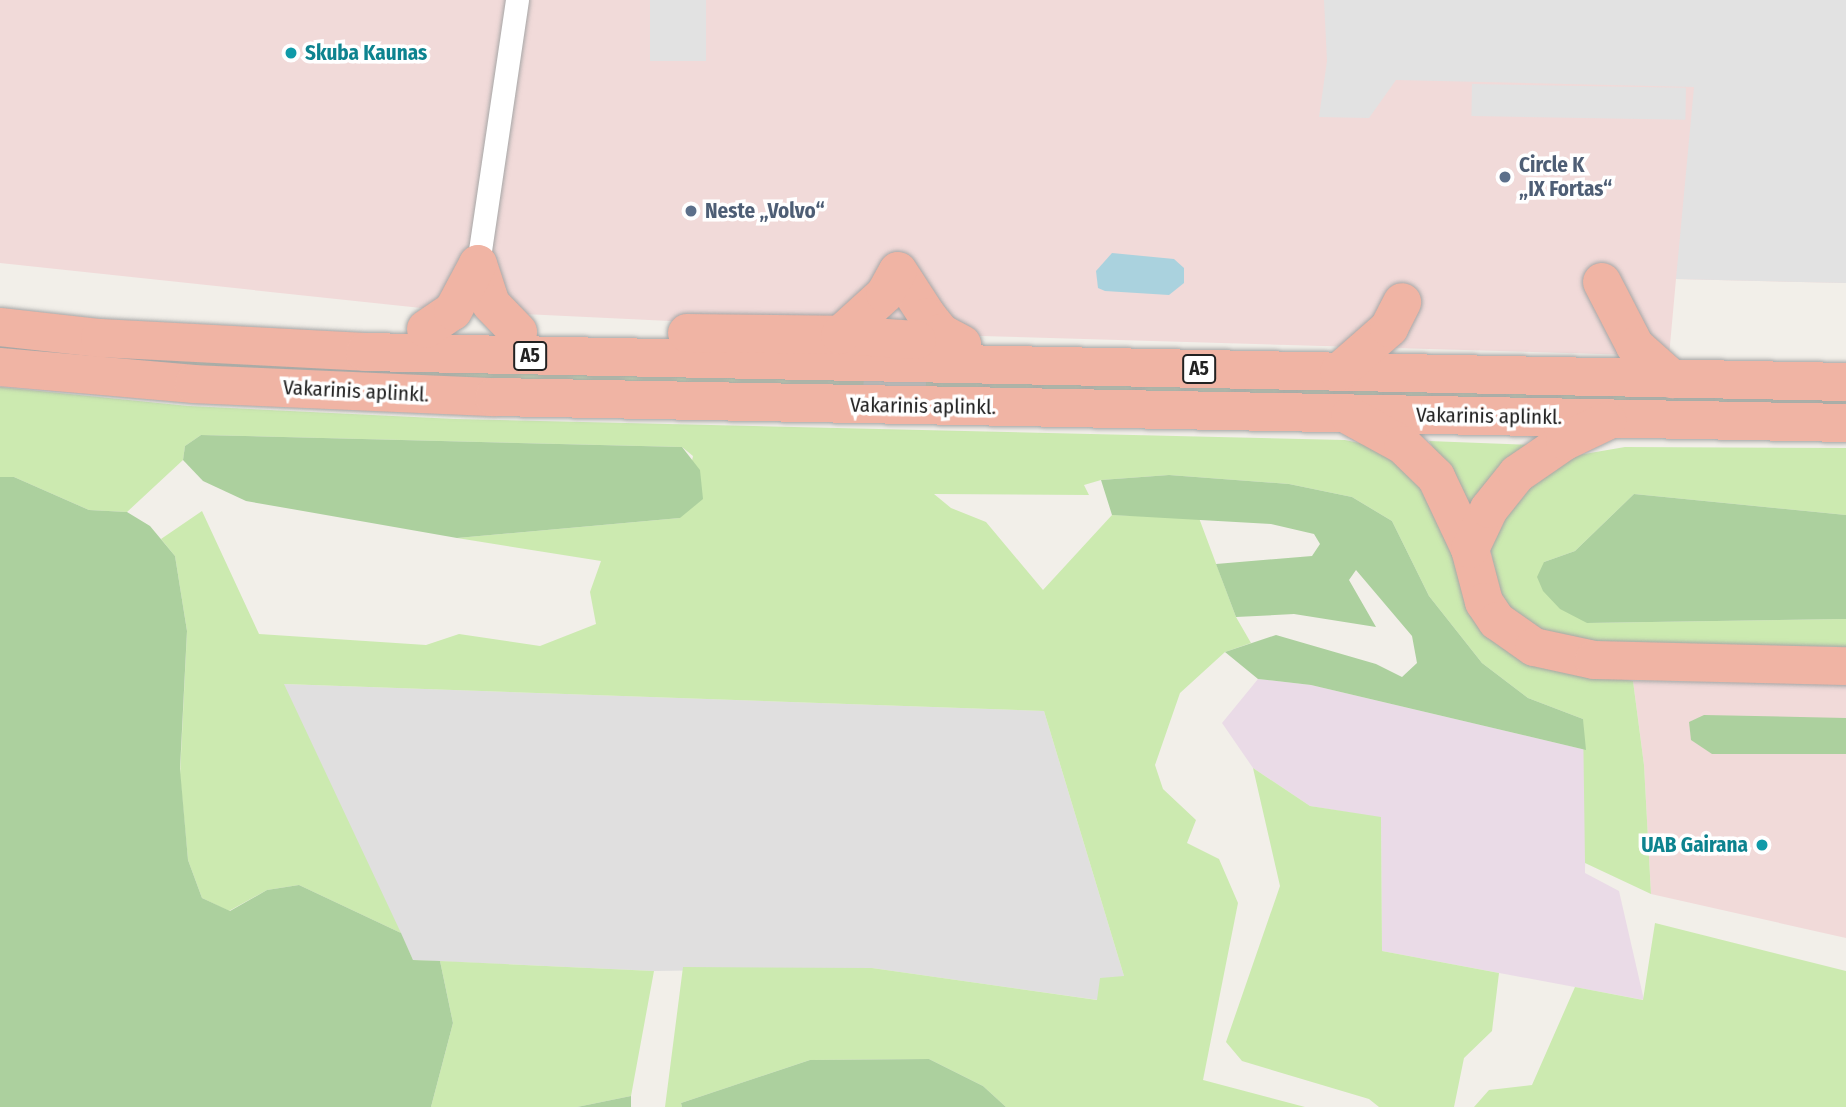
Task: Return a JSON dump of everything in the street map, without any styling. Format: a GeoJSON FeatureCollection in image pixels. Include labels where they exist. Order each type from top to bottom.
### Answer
{"type":"FeatureCollection","features":[{"type":"Feature","properties":{"kind":"highway"},"geometry":{"type":"LineString","coordinates":[[426,329],[453,311],[478,264]]}},
{"type":"Feature","properties":{"kind":"highway"},"geometry":{"type":"LineString","coordinates":[[478,264],[491,304],[518,332]]}},
{"type":"Feature","properties":{"kind":"highway"},"geometry":{"type":"LineString","coordinates":[[841,335],[884,294],[898,271],[941,333],[962,344]]}},
{"type":"Feature","properties":{"kind":"highway"},"geometry":{"type":"LineString","coordinates":[[1602,282],[1635,346],[1672,379]]}},
{"type":"Feature","properties":{"kind":"highway"},"geometry":{"type":"LineString","coordinates":[[1339,372],[1389,328],[1402,302]]}},
{"type":"Feature","properties":{"kind":"highway","name":"Vakarinis aplinkl."},"geometry":{"type":"LineString","coordinates":[[0,327],[100,338],[365,352],[1846,382]]}},
{"type":"Feature","properties":{"kind":"highway"},"geometry":{"type":"LineString","coordinates":[[100,338],[426,329],[841,335],[962,344],[1060,366]]}},
{"type":"Feature","properties":{"kind":"highway","name":"Vakarinis aplinkl."},"geometry":{"type":"LineString","coordinates":[[0,367],[194,384],[494,397],[1846,423]]}},
{"type":"Feature","properties":{"kind":"highway"},"geometry":{"type":"LineString","coordinates":[[1345,413],[1420,458],[1448,497],[1470,549],[1484,602],[1497,621],[1534,647],[1617,661],[1846,666]]}},
{"type":"Feature","properties":{"kind":"highway"},"geometry":{"type":"LineString","coordinates":[[1470,549],[1489,509],[1517,474],[1564,441],[1611,418]]}},
{"type":"Feature","properties":{"kind":"street"},"geometry":{"type":"LineString","coordinates":[[478,264],[517,0]]}},
{"type":"Feature","properties":{"kind":"shaded area"},"geometry":{"type":"Polygon","coordinates":[[[0,0],[1846,0],[1846,283],[1676,279],[1669,356],[981,336],[440,310],[0,263],[0,0]]]}},
{"type":"Feature","properties":{"kind":"shaded area"},"geometry":{"type":"Polygon","coordinates":[[[650,0],[706,0],[706,61],[650,61],[650,0]]]}},
{"type":"Feature","properties":{"kind":"shaded area"},"geometry":{"type":"Polygon","coordinates":[[[1324,0],[1846,0],[1846,283],[1676,279],[1694,87],[1396,80],[1369,118],[1319,117],[1327,61],[1324,0]]]}},
{"type":"Feature","properties":{"kind":"shaded area"},"geometry":{"type":"Polygon","coordinates":[[[1472,84],[1686,88],[1685,120],[1471,116],[1472,84]]]}},
{"type":"Feature","properties":{"kind":"shaded area"},"geometry":{"type":"Polygon","coordinates":[[[1258,679],[1311,685],[1586,750],[1585,873],[1619,891],[1644,1000],[1382,951],[1381,818],[1310,806],[1253,768],[1222,723],[1258,679]]]}},
{"type":"Feature","properties":{"kind":"shaded area"},"geometry":{"type":"Polygon","coordinates":[[[1633,681],[1846,684],[1846,938],[1651,894],[1644,765],[1633,681]]]}},
{"type":"Feature","properties":{"kind":"shaded area"},"geometry":{"type":"Polygon","coordinates":[[[283,684],[1044,711],[1124,976],[1098,1000],[872,968],[654,971],[413,960],[283,684]]]}},
{"type":"Feature","properties":{"kind":"green space"},"geometry":{"type":"Polygon","coordinates":[[[0,345],[864,377],[863,390],[260,371],[0,353],[0,345]]]}},
{"type":"Feature","properties":{"kind":"green space"},"geometry":{"type":"Polygon","coordinates":[[[926,380],[1846,396],[1846,408],[926,392],[926,380]]]}},
{"type":"Feature","properties":{"kind":"green space"},"geometry":{"type":"Polygon","coordinates":[[[0,387],[188,406],[455,419],[1345,440],[1387,449],[1413,466],[1542,665],[1633,681],[1644,765],[1651,894],[1585,863],[1583,719],[1528,698],[1482,663],[1429,596],[1392,521],[1352,497],[1289,484],[1169,475],[1101,480],[1084,485],[1089,495],[934,494],[951,508],[986,522],[1043,590],[1112,515],[1199,518],[1236,617],[1251,643],[1225,652],[1180,693],[1155,765],[1163,789],[1196,820],[1187,843],[1219,859],[1238,903],[1203,1080],[1305,1107],[1006,1107],[983,1086],[929,1059],[810,1060],[681,1103],[682,1107],[665,1107],[683,967],[872,968],[1097,1000],[1100,978],[1124,976],[1044,711],[284,684],[401,933],[299,885],[267,890],[229,911],[202,898],[188,860],[180,775],[187,631],[175,556],[161,539],[202,511],[259,634],[426,645],[459,634],[540,646],[596,624],[590,592],[601,561],[457,538],[680,518],[693,456],[682,447],[201,435],[185,446],[183,460],[127,512],[89,510],[14,477],[0,477],[0,387]]]}},
{"type":"Feature","properties":{"kind":"green space"},"geometry":{"type":"Polygon","coordinates":[[[201,435],[682,447],[700,470],[703,499],[680,518],[457,538],[246,501],[203,481],[183,460],[185,446],[201,435]]]}},
{"type":"Feature","properties":{"kind":"green space"},"geometry":{"type":"Polygon","coordinates":[[[1429,441],[1533,445],[1469,508],[1429,441]]]}},
{"type":"Feature","properties":{"kind":"green space"},"geometry":{"type":"Polygon","coordinates":[[[1625,447],[1846,448],[1846,515],[1634,494],[1575,551],[1544,562],[1587,623],[1846,619],[1846,647],[1595,642],[1540,630],[1511,609],[1499,590],[1490,547],[1494,517],[1561,458],[1625,447]]]}},
{"type":"Feature","properties":{"kind":"green space"},"geometry":{"type":"Polygon","coordinates":[[[1169,475],[1289,484],[1352,497],[1392,521],[1429,596],[1482,663],[1528,698],[1583,719],[1586,750],[1311,685],[1258,679],[1225,652],[1276,635],[1376,664],[1402,677],[1417,663],[1412,636],[1356,570],[1349,580],[1376,627],[1294,614],[1236,617],[1216,564],[1312,556],[1320,544],[1314,534],[1271,524],[1112,515],[1101,480],[1169,475]]]}},
{"type":"Feature","properties":{"kind":"green space"},"geometry":{"type":"Polygon","coordinates":[[[0,477],[14,477],[89,510],[127,512],[150,526],[175,556],[187,631],[180,769],[188,860],[202,898],[230,911],[267,890],[299,885],[401,933],[413,960],[440,961],[453,1023],[431,1107],[0,1107],[0,477]]]}},
{"type":"Feature","properties":{"kind":"green space"},"geometry":{"type":"Polygon","coordinates":[[[1634,494],[1846,515],[1846,619],[1587,623],[1560,609],[1543,591],[1537,577],[1544,562],[1575,551],[1634,494]]]}},
{"type":"Feature","properties":{"kind":"green space"},"geometry":{"type":"Polygon","coordinates":[[[1704,715],[1846,718],[1846,754],[1712,754],[1691,740],[1689,722],[1704,715]]]}},
{"type":"Feature","properties":{"kind":"green space"},"geometry":{"type":"Polygon","coordinates":[[[1253,768],[1310,806],[1381,817],[1382,951],[1499,973],[1492,1031],[1464,1058],[1454,1107],[1379,1107],[1369,1099],[1242,1061],[1226,1042],[1280,886],[1253,768]]]}},
{"type":"Feature","properties":{"kind":"green space"},"geometry":{"type":"Polygon","coordinates":[[[1655,923],[1846,971],[1846,1107],[1474,1107],[1489,1090],[1532,1085],[1575,987],[1643,1000],[1655,923]]]}},
{"type":"Feature","properties":{"kind":"green space"},"geometry":{"type":"Polygon","coordinates":[[[440,961],[654,971],[631,1096],[577,1107],[431,1107],[453,1023],[440,961]]]}},
{"type":"Feature","properties":{"kind":"green space"},"geometry":{"type":"Polygon","coordinates":[[[929,1059],[983,1086],[1006,1107],[682,1107],[681,1103],[810,1060],[929,1059]]]}},
{"type":"Feature","properties":{"kind":"green space"},"geometry":{"type":"Polygon","coordinates":[[[631,1096],[631,1107],[577,1107],[631,1096]]]}},
{"type":"Feature","properties":{"kind":"water"},"geometry":{"type":"Polygon","coordinates":[[[1112,253],[1174,259],[1184,268],[1184,283],[1169,295],[1105,291],[1098,288],[1096,271],[1112,253]]]}},
{"type":"Feature","properties":{"kind":"place","name":"Skuba Kaunas"},"geometry":{"type":"Point","coordinates":[291,53]}},
{"type":"Feature","properties":{"kind":"place","name":"Circle K „IX Fortas“"},"geometry":{"type":"Point","coordinates":[1505,177]}},
{"type":"Feature","properties":{"kind":"place","name":"Neste „Volvo“"},"geometry":{"type":"Point","coordinates":[691,211]}},
{"type":"Feature","properties":{"kind":"place","name":"UAB Gairana"},"geometry":{"type":"Point","coordinates":[1762,845]}}]}
